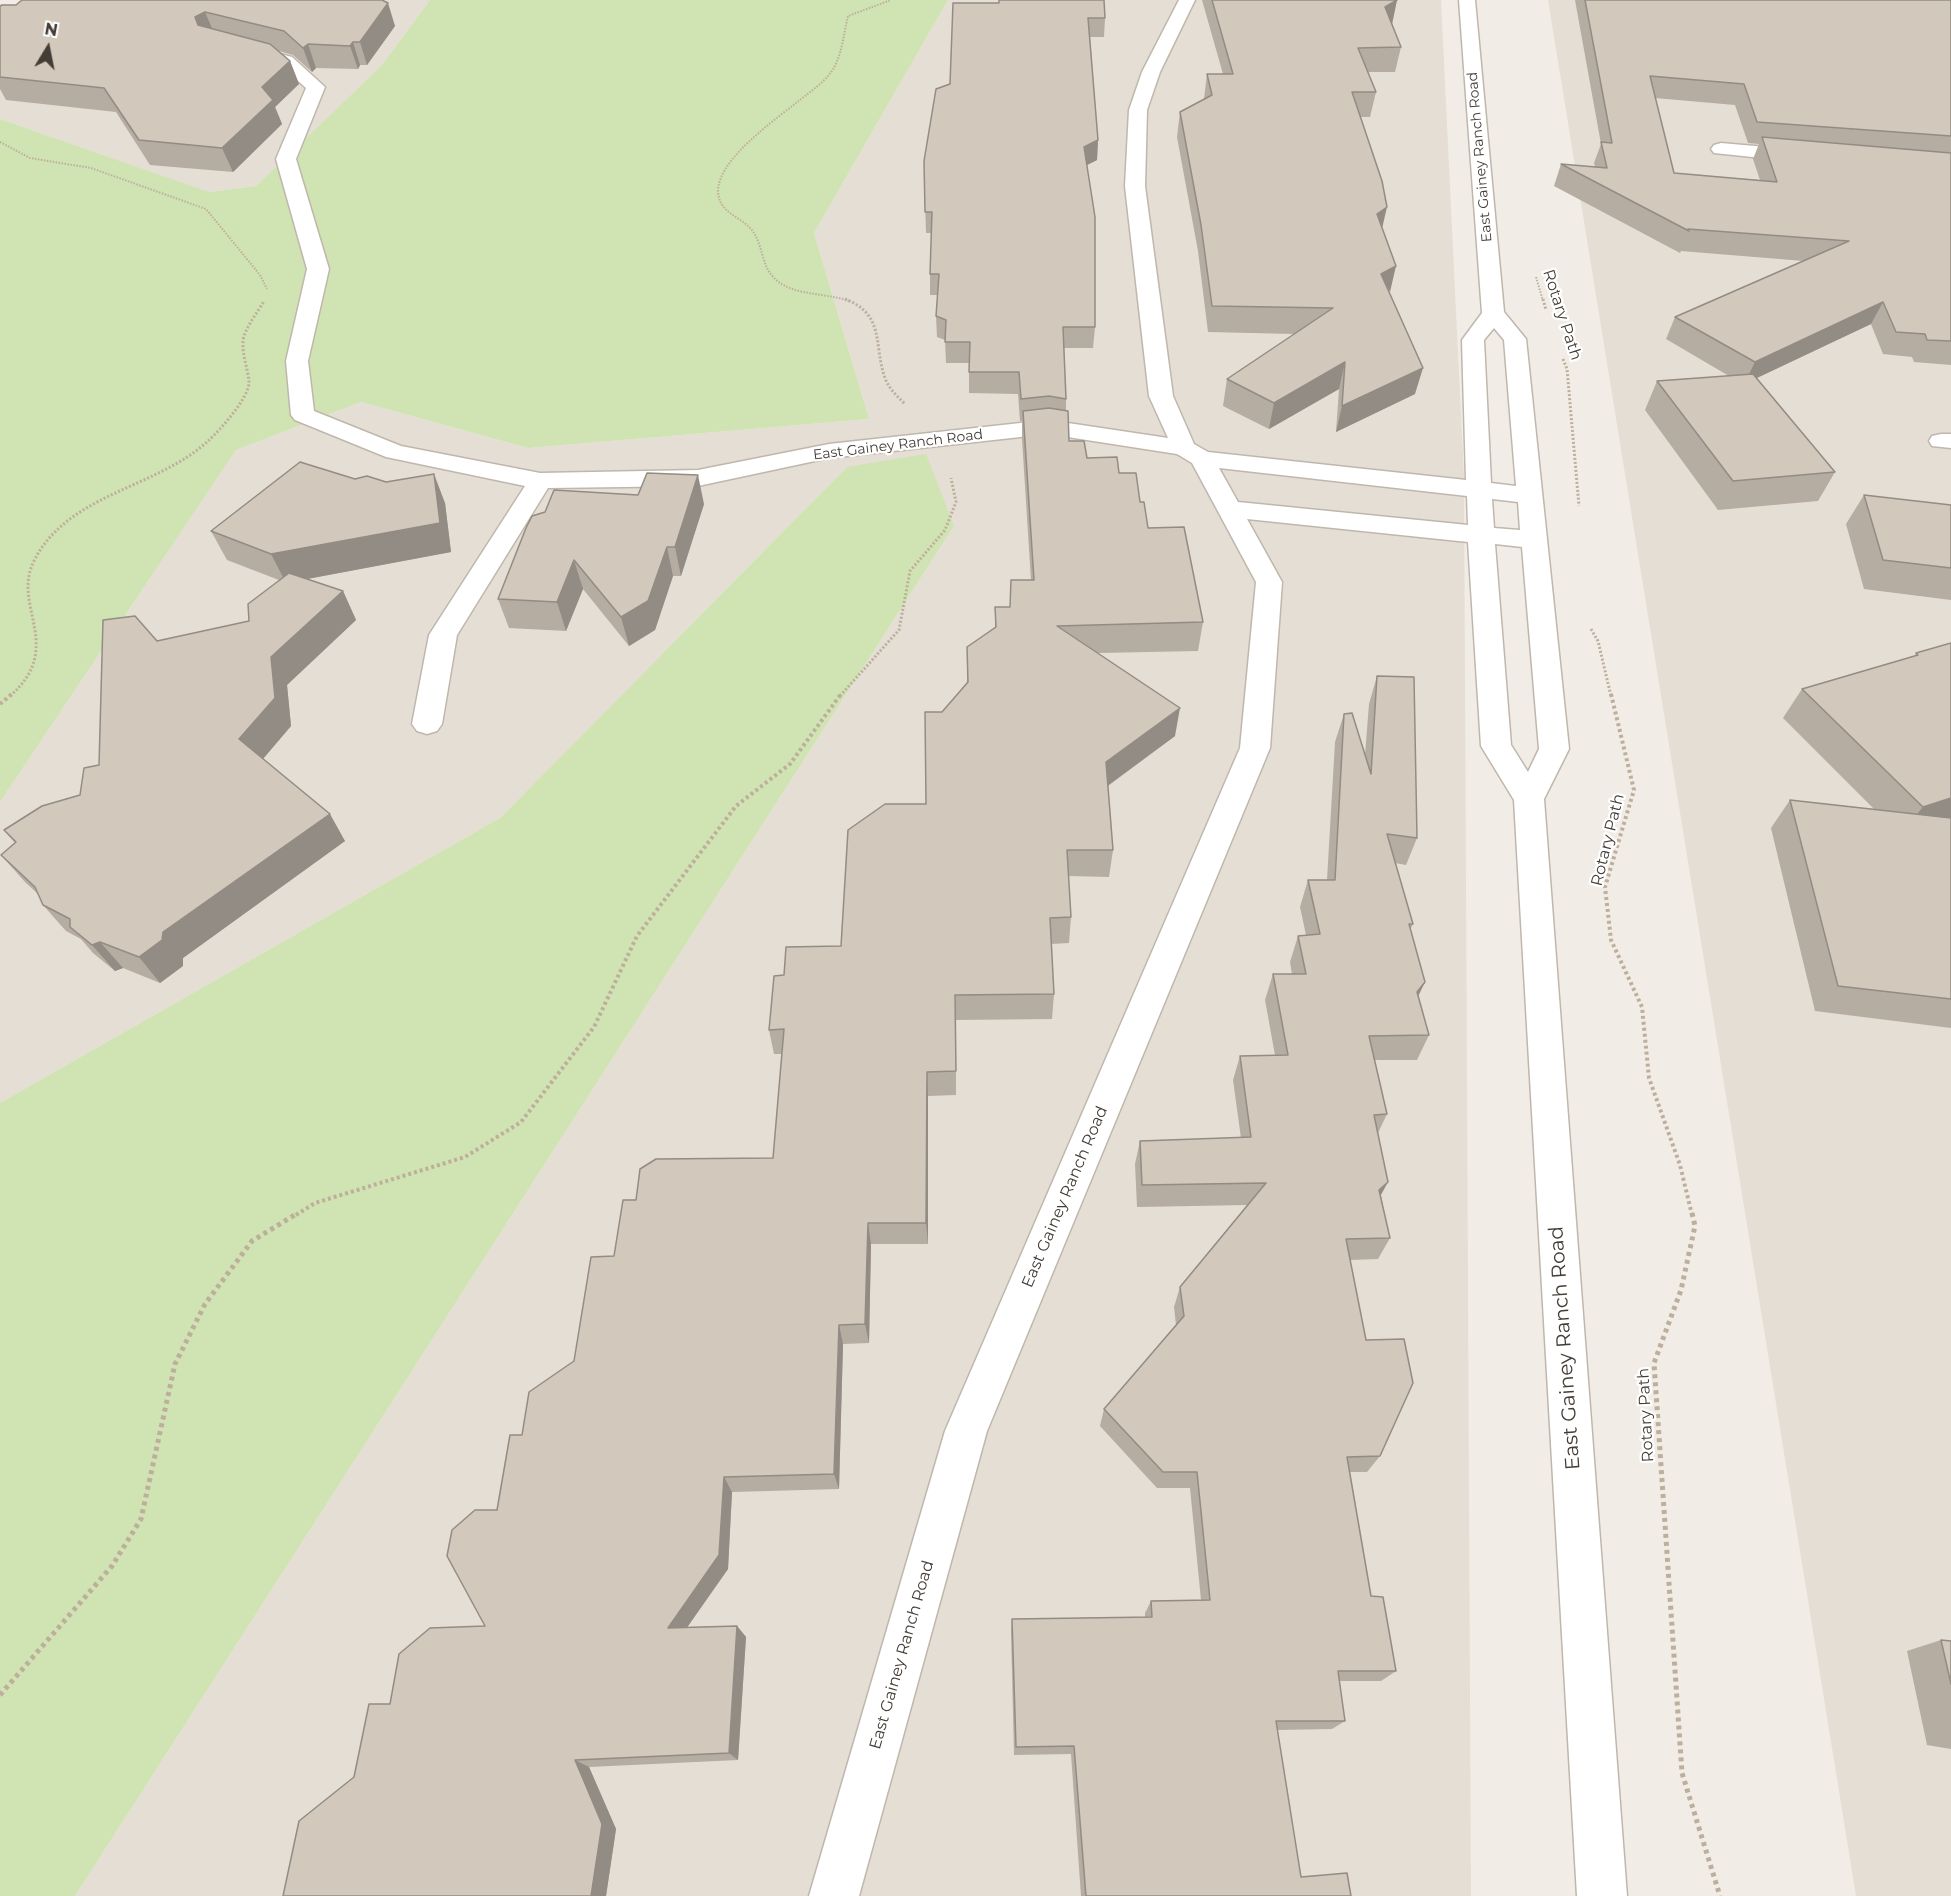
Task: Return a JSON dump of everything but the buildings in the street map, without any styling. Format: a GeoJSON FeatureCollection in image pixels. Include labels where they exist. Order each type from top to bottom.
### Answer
{"type":"FeatureCollection","features":[{"type":"Feature","properties":{"kind":"street","name":"East Gainey Ranch Road"},"geometry":{"type":"LineString","coordinates":[[834,1896],[966,1431],[1255,748],[1269,582],[1229,509],[1193,454],[1161,396],[1135,186],[1138,110],[1151,72],[1186,0]]}},
{"type":"Feature","properties":{"kind":"street","name":"East Gainey Ranch Road"},"geometry":{"type":"LineString","coordinates":[[1467,0],[1493,313],[1473,340],[1481,535],[1496,746],[1529,799],[1602,1896]]}},
{"type":"Feature","properties":{"kind":"street","name":"East Gainey Ranch Road"},"geometry":{"type":"LineString","coordinates":[[224,45],[286,61],[316,87],[286,159],[318,269],[297,361],[303,415],[395,452],[540,481],[698,478],[829,451],[1048,428],[1193,454],[1529,495]]}},
{"type":"Feature","properties":{"kind":"street"},"geometry":{"type":"LineString","coordinates":[[1721,149],[1813,157]]}},
{"type":"Feature","properties":{"kind":"street"},"geometry":{"type":"LineString","coordinates":[[1493,313],[1515,339],[1554,749],[1529,799]]}},
{"type":"Feature","properties":{"kind":"street"},"geometry":{"type":"LineString","coordinates":[[427,724],[443,635],[540,481]]}},
{"type":"Feature","properties":{"kind":"street"},"geometry":{"type":"LineString","coordinates":[[1229,509],[1533,540]]}},
{"type":"Feature","properties":{"kind":"path"},"geometry":{"type":"LineString","coordinates":[[0,1695],[112,1566],[141,1519],[175,1364],[205,1304],[252,1241],[315,1203],[465,1157],[521,1122],[594,1027],[637,936],[736,806],[790,764],[831,705],[899,630],[909,571],[945,530],[956,502],[950,470],[915,413],[889,387],[875,325],[863,309],[846,301],[781,284],[766,266],[751,230],[731,214],[719,199],[718,184],[725,171],[770,121],[806,97],[829,74],[840,52],[848,16],[891,0]]}},
{"type":"Feature","properties":{"kind":"path"},"geometry":{"type":"LineString","coordinates":[[0,142],[30,158],[91,168],[206,209],[260,275],[269,293],[243,340],[249,385],[235,411],[207,442],[165,469],[110,495],[65,521],[34,560],[26,584],[36,628],[35,660],[21,686],[0,704]]}},
{"type":"Feature","properties":{"kind":"path","name":"Rotary Path"},"geometry":{"type":"LineString","coordinates":[[1536,275],[1549,317]]}},
{"type":"Feature","properties":{"kind":"path","name":"Rotary Path"},"geometry":{"type":"LineString","coordinates":[[1560,349],[1567,369],[1580,496],[1579,508]]}},
{"type":"Feature","properties":{"kind":"path","name":"Rotary Path"},"geometry":{"type":"LineString","coordinates":[[1587,622],[1598,641],[1634,790],[1605,887],[1611,940],[1642,1007],[1649,1078],[1680,1164],[1695,1226],[1682,1290],[1654,1363],[1682,1773],[1720,1896]]}},
{"type":"Feature","properties":{"kind":"shaded area"},"geometry":{"type":"Polygon","coordinates":[[[52,0],[430,0],[382,65],[256,186],[208,192],[0,119],[0,23],[52,0]]]}},
{"type":"Feature","properties":{"kind":"shaded area"},"geometry":{"type":"Polygon","coordinates":[[[948,0],[1441,0],[1464,477],[1471,1896],[75,1896],[954,526],[847,467],[500,818],[0,1103],[0,802],[236,450],[361,402],[528,448],[869,419],[814,233],[948,0]]]}},
{"type":"Feature","properties":{"kind":"shaded area"},"geometry":{"type":"Polygon","coordinates":[[[1548,0],[1951,0],[1951,1896],[1856,1896],[1548,0]]]}},
{"type":"Feature","properties":{"kind":"green space"},"geometry":{"type":"Polygon","coordinates":[[[430,0],[948,0],[814,233],[869,419],[528,448],[361,402],[236,450],[0,802],[0,119],[209,192],[256,186],[382,65],[430,0]]]}},
{"type":"Feature","properties":{"kind":"green space"},"geometry":{"type":"Polygon","coordinates":[[[926,454],[954,526],[75,1896],[0,1896],[0,1103],[500,818],[847,467],[926,454]]]}}]}
